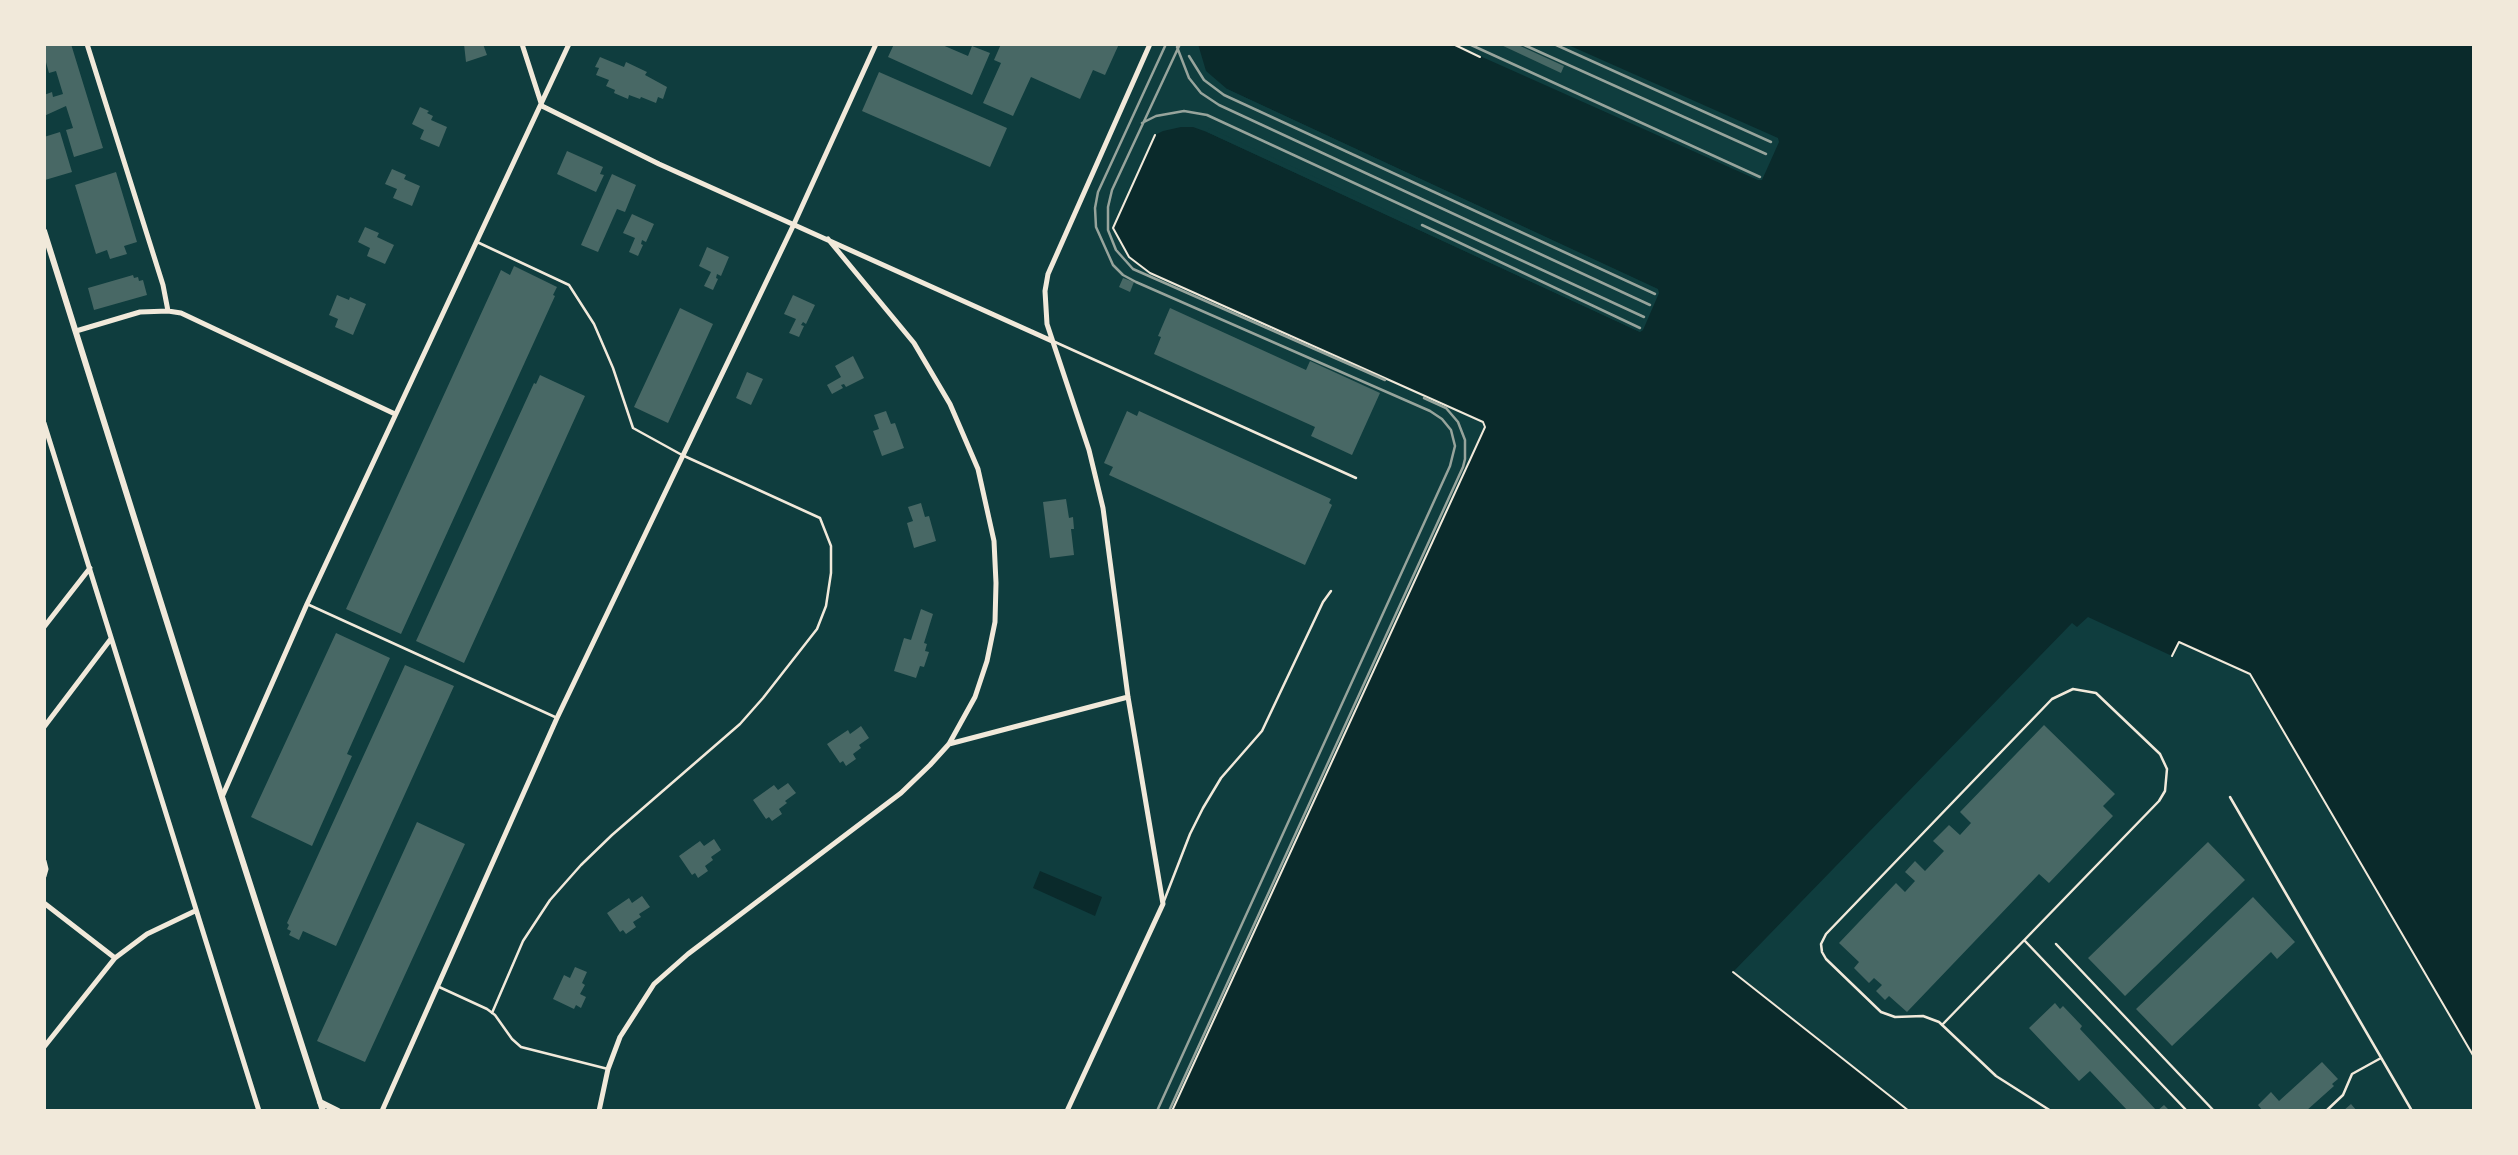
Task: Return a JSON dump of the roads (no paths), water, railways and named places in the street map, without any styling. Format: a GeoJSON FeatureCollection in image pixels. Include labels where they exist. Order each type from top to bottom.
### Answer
{"type":"FeatureCollection","features":[{"type":"Feature","properties":{"kind":"street"},"geometry":{"type":"LineString","coordinates":[[87,44],[163,285],[167,311]]}},
{"type":"Feature","properties":{"kind":"street"},"geometry":{"type":"LineString","coordinates":[[522,44],[542,106],[659,164],[1052,341]]}},
{"type":"Feature","properties":{"kind":"street"},"geometry":{"type":"LineString","coordinates":[[222,797],[307,604],[569,44]]}},
{"type":"Feature","properties":{"kind":"street"},"geometry":{"type":"LineString","coordinates":[[382,1111],[557,718],[794,224],[876,44]]}},
{"type":"Feature","properties":{"kind":"street"},"geometry":{"type":"LineString","coordinates":[[1067,1111],[1163,904],[1128,697],[1103,508],[1089,450],[1052,341],[1045,308],[1048,274],[1150,44]]}},
{"type":"Feature","properties":{"kind":"street"},"geometry":{"type":"LineString","coordinates":[[44,231],[323,1111]]}},
{"type":"Feature","properties":{"kind":"street"},"geometry":{"type":"LineString","coordinates":[[599,1111],[608,1069],[620,1037],[654,984],[688,954],[901,793],[948,744],[975,697],[987,661],[995,622],[996,583],[994,541],[978,469],[950,404],[914,343],[828,239]]}},
{"type":"Feature","properties":{"kind":"street"},"geometry":{"type":"LineString","coordinates":[[75,331],[140,312],[167,311],[194,318],[395,414]]}},
{"type":"Feature","properties":{"kind":"street"},"geometry":{"type":"LineString","coordinates":[[44,423],[258,1111]]}},
{"type":"Feature","properties":{"kind":"street"},"geometry":{"type":"LineString","coordinates":[[44,627],[90,568]]}},
{"type":"Feature","properties":{"kind":"street"},"geometry":{"type":"LineString","coordinates":[[44,727],[110,640]]}},
{"type":"Feature","properties":{"kind":"street"},"geometry":{"type":"LineString","coordinates":[[948,744],[1128,697]]}},
{"type":"Feature","properties":{"kind":"street"},"geometry":{"type":"LineString","coordinates":[[44,861],[44,876]]}},
{"type":"Feature","properties":{"kind":"street"},"geometry":{"type":"LineString","coordinates":[[44,903],[115,958]]}},
{"type":"Feature","properties":{"kind":"street"},"geometry":{"type":"LineString","coordinates":[[44,1047],[115,958],[146,934],[195,911]]}},
{"type":"Feature","properties":{"kind":"street"},"geometry":{"type":"LineString","coordinates":[[320,1102],[338,1111]]}},
{"type":"Feature","properties":{"kind":"lane"},"geometry":{"type":"LineString","coordinates":[[477,243],[569,285],[599,335],[633,428],[682,455],[821,518],[831,546],[827,606],[817,629],[740,724],[612,835],[550,900],[523,941],[492,1013]]}},
{"type":"Feature","properties":{"kind":"lane"},"geometry":{"type":"LineString","coordinates":[[1052,341],[1356,478]]}},
{"type":"Feature","properties":{"kind":"lane"},"geometry":{"type":"LineString","coordinates":[[1163,904],[1203,808],[1222,778],[1262,731],[1323,602],[1331,591]]}},
{"type":"Feature","properties":{"kind":"lane"},"geometry":{"type":"LineString","coordinates":[[307,604],[557,718]]}},
{"type":"Feature","properties":{"kind":"lane"},"geometry":{"type":"LineString","coordinates":[[1942,1025],[2159,801],[2167,786],[2167,769],[2160,754],[2101,696],[2085,689],[2067,690],[2052,699],[1823,939],[1821,947],[1825,957],[1881,1012],[1895,1017],[1923,1016],[1942,1025],[1996,1076],[2051,1111]]}},
{"type":"Feature","properties":{"kind":"lane"},"geometry":{"type":"LineString","coordinates":[[2231,797],[2412,1111]]}},
{"type":"Feature","properties":{"kind":"lane"},"geometry":{"type":"LineString","coordinates":[[2024,940],[2187,1111]]}},
{"type":"Feature","properties":{"kind":"lane"},"geometry":{"type":"LineString","coordinates":[[2056,944],[2214,1111]]}},
{"type":"Feature","properties":{"kind":"lane"},"geometry":{"type":"LineString","coordinates":[[437,986],[492,1013],[521,1046],[608,1069]]}},
{"type":"Feature","properties":{"kind":"lane"},"geometry":{"type":"LineString","coordinates":[[2326,1111],[2344,1093],[2351,1074],[2381,1058]]}},
{"type":"Feature","properties":{"kind":"water"},"geometry":{"type":"Polygon","coordinates":[[[1198,44],[1453,44],[1762,180],[1779,142],[1778,138],[1566,44],[2474,44],[2474,1057],[2250,674],[2180,642],[2172,656],[2088,617],[2077,627],[2072,623],[1733,972],[1909,1111],[1172,1111],[1485,426],[1483,422],[1150,273],[1129,257],[1113,228],[1155,135],[1181,127],[1193,127],[1207,132],[1640,332],[1657,289],[1227,89],[1206,71],[1198,44]]]}},
{"type":"Feature","properties":{"kind":"water"},"geometry":{"type":"Polygon","coordinates":[[[1040,871],[1102,897],[1095,916],[1033,888],[1040,871]]]}},
{"type":"Feature","properties":{"kind":"railway"},"geometry":{"type":"LineString","coordinates":[[1157,1111],[1450,466],[1455,446],[1451,430],[1442,419],[1430,411],[1136,282],[1113,265],[1096,227],[1098,192],[1166,44]]}},
{"type":"Feature","properties":{"kind":"railway"},"geometry":{"type":"LineString","coordinates":[[1180,44],[1112,190],[1108,207],[1108,230],[1116,250],[1133,269],[1385,380]]}},
{"type":"Feature","properties":{"kind":"railway"},"geometry":{"type":"LineString","coordinates":[[1469,44],[1760,177]]}},
{"type":"Feature","properties":{"kind":"railway"},"geometry":{"type":"LineString","coordinates":[[1522,44],[1766,154]]}},
{"type":"Feature","properties":{"kind":"railway"},"geometry":{"type":"LineString","coordinates":[[1554,44],[1771,142]]}},
{"type":"Feature","properties":{"kind":"railway"},"geometry":{"type":"LineString","coordinates":[[1177,47],[1189,78],[1201,93],[1219,105],[1650,305]]}},
{"type":"Feature","properties":{"kind":"railway"},"geometry":{"type":"LineString","coordinates":[[1189,56],[1204,80],[1224,95],[1655,294]]}},
{"type":"Feature","properties":{"kind":"railway"},"geometry":{"type":"LineString","coordinates":[[1142,123],[1156,116],[1184,111],[1207,115],[1644,317]]}},
{"type":"Feature","properties":{"kind":"railway"},"geometry":{"type":"LineString","coordinates":[[1422,225],[1640,328]]}},
{"type":"Feature","properties":{"kind":"railway"},"geometry":{"type":"LineString","coordinates":[[1169,1111],[1463,467],[1465,440],[1458,422],[1446,408],[1424,398]]}}]}
